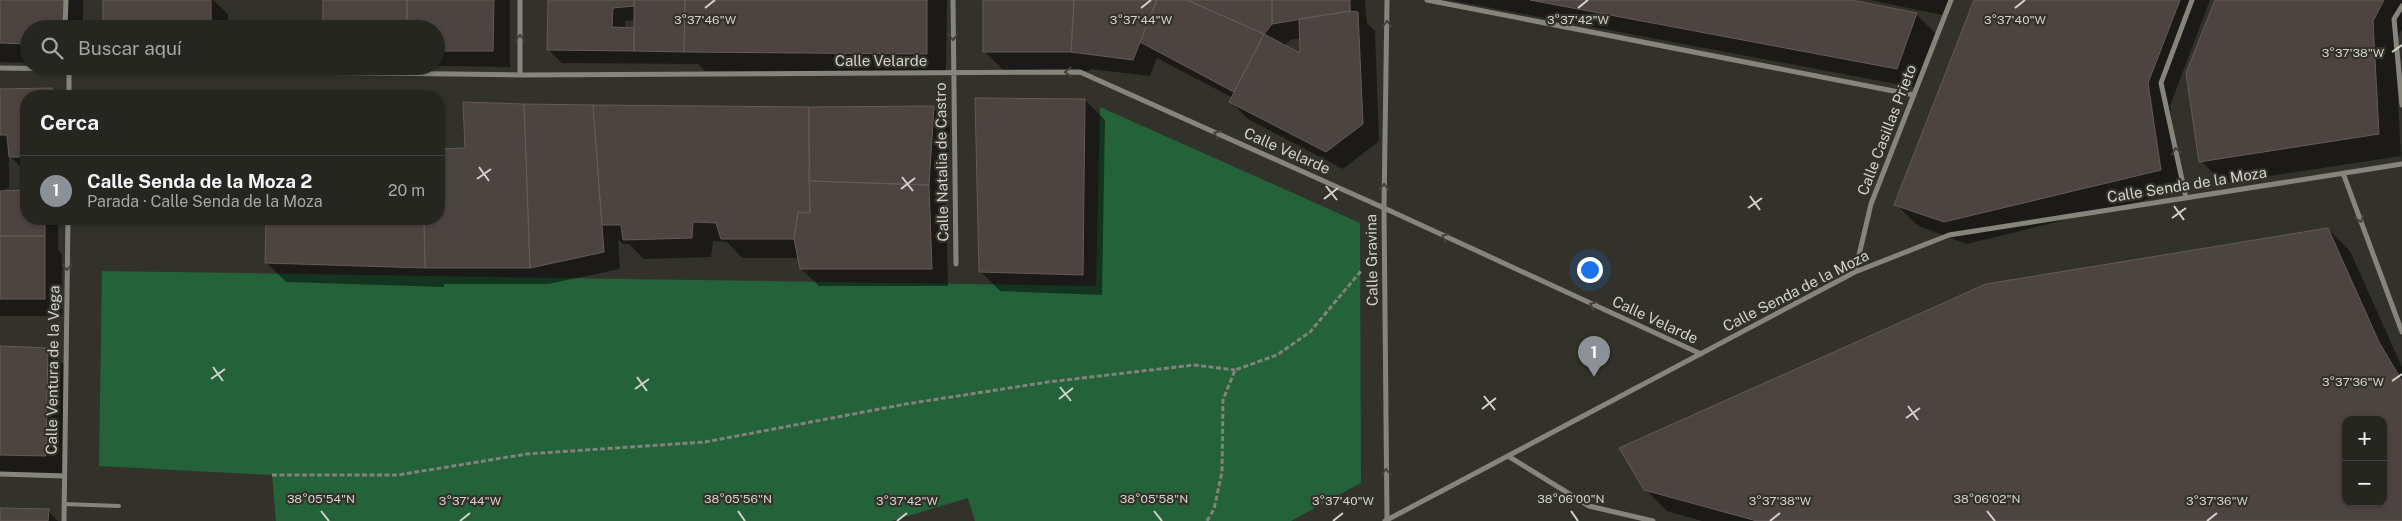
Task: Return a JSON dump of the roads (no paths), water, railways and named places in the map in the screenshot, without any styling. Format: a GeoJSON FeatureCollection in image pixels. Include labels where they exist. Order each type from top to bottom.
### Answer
{"type":"FeatureCollection","features":[{"type":"Feature","properties":{"kind":"street"},"geometry":{"type":"LineString","coordinates":[[65,20],[66,0]]}},
{"type":"Feature","properties":{"kind":"street"},"geometry":{"type":"LineString","coordinates":[[520,0],[520,75]]}},
{"type":"Feature","properties":{"kind":"street","name":"Calle Natalia de Castro"},"geometry":{"type":"LineString","coordinates":[[953,0],[956,264]]}},
{"type":"Feature","properties":{"kind":"street","name":"Calle Gravina"},"geometry":{"type":"LineString","coordinates":[[1386,521],[1384,208],[1387,0]]}},
{"type":"Feature","properties":{"kind":"street"},"geometry":{"type":"LineString","coordinates":[[1428,0],[1914,95]]}},
{"type":"Feature","properties":{"kind":"street","name":"Calle Casillas Prieto"},"geometry":{"type":"LineString","coordinates":[[1855,272],[1871,204],[1951,0]]}},
{"type":"Feature","properties":{"kind":"street"},"geometry":{"type":"LineString","coordinates":[[2186,198],[2161,83],[2192,0]]}},
{"type":"Feature","properties":{"kind":"street"},"geometry":{"type":"LineString","coordinates":[[2402,6],[2394,19],[2402,104]]}},
{"type":"Feature","properties":{"kind":"street","name":"Calle Velarde"},"geometry":{"type":"LineString","coordinates":[[0,68],[20,68]]}},
{"type":"Feature","properties":{"kind":"street","name":"Calle Velarde"},"geometry":{"type":"LineString","coordinates":[[445,74],[1080,72],[1384,208],[1701,354]]}},
{"type":"Feature","properties":{"kind":"street"},"geometry":{"type":"LineString","coordinates":[[69,75],[69,90]]}},
{"type":"Feature","properties":{"kind":"street","name":"Calle Senda de la Moza"},"geometry":{"type":"LineString","coordinates":[[1386,521],[1855,272],[1949,235],[2402,164]]}},
{"type":"Feature","properties":{"kind":"street"},"geometry":{"type":"LineString","coordinates":[[2343,173],[2402,332]]}},
{"type":"Feature","properties":{"kind":"street","name":"Calle Ventura de la Vega"},"geometry":{"type":"LineString","coordinates":[[64,521],[68,225]]}},
{"type":"Feature","properties":{"kind":"street"},"geometry":{"type":"LineString","coordinates":[[1508,456],[1589,506],[1654,521]]}},
{"type":"Feature","properties":{"kind":"street"},"geometry":{"type":"LineString","coordinates":[[0,474],[64,476]]}},
{"type":"Feature","properties":{"kind":"lane"},"geometry":{"type":"LineString","coordinates":[[64,504],[118,506]]}},
{"type":"Feature","properties":{"kind":"place","name":"Calle Senda de la Moza 2"},"geometry":{"type":"Point","coordinates":[1594,377]}}]}
